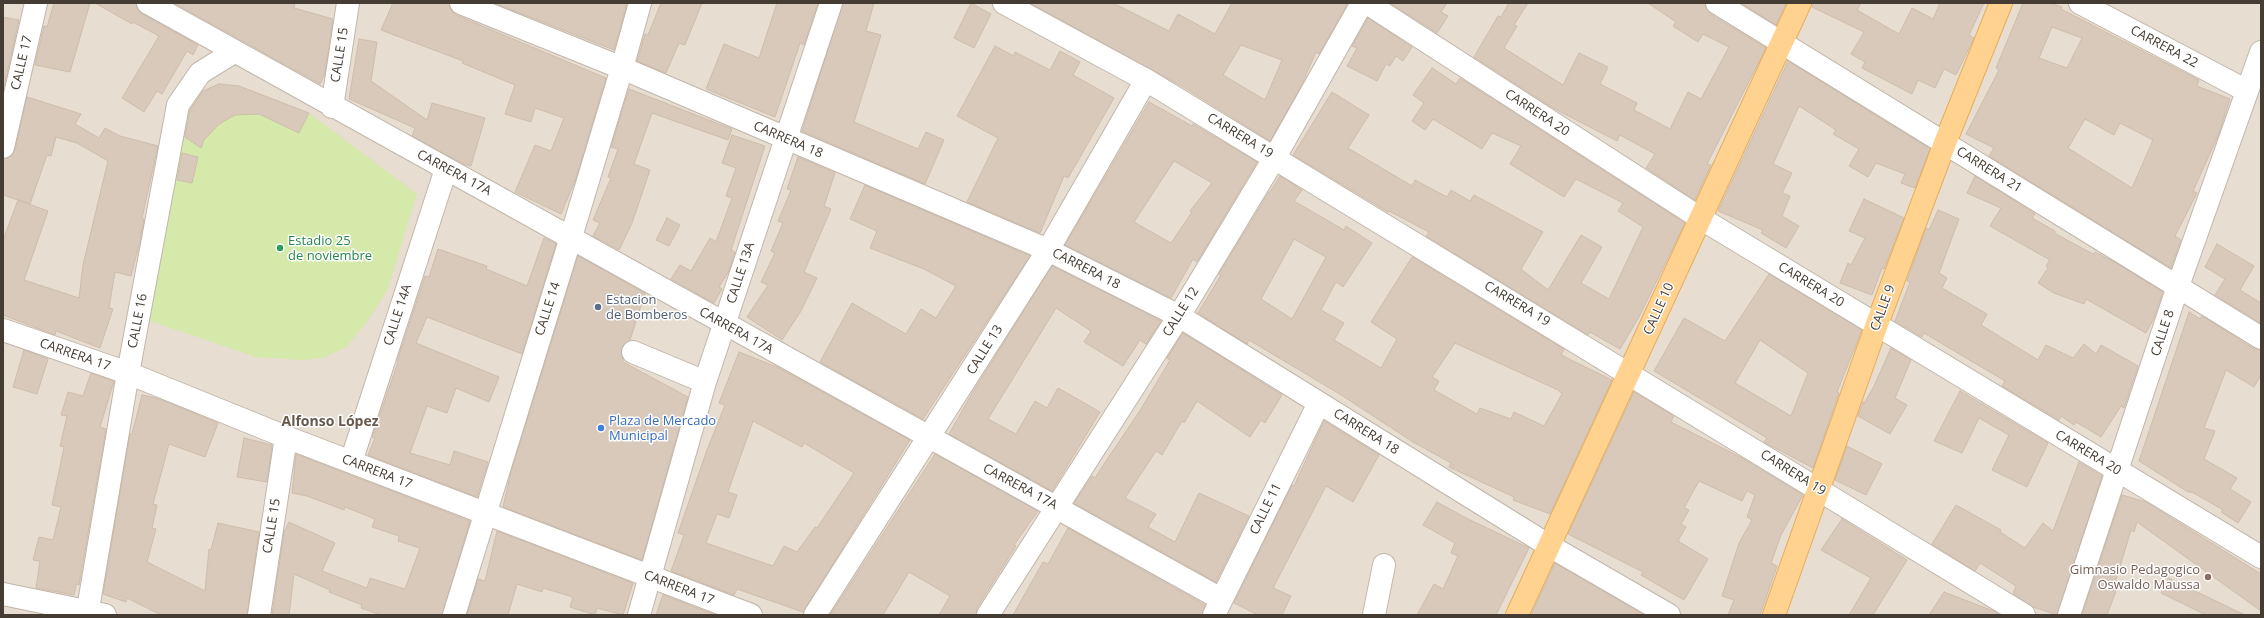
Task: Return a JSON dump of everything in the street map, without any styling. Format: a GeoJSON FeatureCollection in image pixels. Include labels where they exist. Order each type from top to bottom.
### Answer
{"type":"FeatureCollection","features":[{"type":"Feature","properties":{"kind":"main road","name":"CALLE 10"},"geometry":{"type":"LineString","coordinates":[[1517,615],[1548,545],[1630,373],[1800,3]]}},
{"type":"Feature","properties":{"kind":"main road","name":"CALLE 9"},"geometry":{"type":"LineString","coordinates":[[1774,615],[1877,324],[1945,143],[2001,3]]}},
{"type":"Feature","properties":{"kind":"street","name":"CALLE 17"},"geometry":{"type":"LineString","coordinates":[[3,146],[36,3]]}},
{"type":"Feature","properties":{"kind":"street","name":"CALLE 15"},"geometry":{"type":"LineString","coordinates":[[332,107],[348,3]]}},
{"type":"Feature","properties":{"kind":"street","name":"CARRERA 18"},"geometry":{"type":"LineString","coordinates":[[461,3],[622,68],[785,139],[1048,250],[1179,316],[1548,545],[1669,615]]}},
{"type":"Feature","properties":{"kind":"street","name":"CALLE 14"},"geometry":{"type":"LineString","coordinates":[[454,615],[484,514],[571,237],[640,3]]}},
{"type":"Feature","properties":{"kind":"street","name":"CALLE 13A"},"geometry":{"type":"LineString","coordinates":[[639,615],[705,382],[831,3]]}},
{"type":"Feature","properties":{"kind":"street","name":"CARRERA 19"},"geometry":{"type":"LineString","coordinates":[[1004,3],[1146,80],[1275,157],[2024,615]]}},
{"type":"Feature","properties":{"kind":"street","name":"CALLE 12"},"geometry":{"type":"LineString","coordinates":[[988,615],[1179,316],[1275,157],[1362,3]]}},
{"type":"Feature","properties":{"kind":"street","name":"CARRERA 20"},"geometry":{"type":"LineString","coordinates":[[1368,3],[1700,218],[2261,557]]}},
{"type":"Feature","properties":{"kind":"street","name":"CARRERA 21"},"geometry":{"type":"LineString","coordinates":[[1717,3],[2261,338]]}},
{"type":"Feature","properties":{"kind":"street","name":"CARRERA 22"},"geometry":{"type":"LineString","coordinates":[[2080,3],[2248,91]]}},
{"type":"Feature","properties":{"kind":"street","name":"CARRERA 17A"},"geometry":{"type":"LineString","coordinates":[[150,4],[332,107],[571,237],[724,325],[1057,507],[1218,607]]}},
{"type":"Feature","properties":{"kind":"street","name":"CALLE 16"},"geometry":{"type":"LineString","coordinates":[[93,614],[128,373],[178,105],[200,73],[234,52]]}},
{"type":"Feature","properties":{"kind":"street","name":"CALLE 8"},"geometry":{"type":"LineString","coordinates":[[2069,615],[2118,471],[2178,286],[2261,52]]}},
{"type":"Feature","properties":{"kind":"street","name":"CALLE 13"},"geometry":{"type":"LineString","coordinates":[[815,615],[1048,250],[1146,80]]}},
{"type":"Feature","properties":{"kind":"street","name":"CALLE 14A"},"geometry":{"type":"LineString","coordinates":[[351,462],[446,169]]}},
{"type":"Feature","properties":{"kind":"street","name":"CARRERA 17"},"geometry":{"type":"LineString","coordinates":[[3,330],[128,373],[286,437],[484,514],[751,615]]}},
{"type":"Feature","properties":{"kind":"street"},"geometry":{"type":"LineString","coordinates":[[633,352],[705,382]]}},
{"type":"Feature","properties":{"kind":"street","name":"CALLE 11"},"geometry":{"type":"LineString","coordinates":[[1218,607],[1319,403]]}},
{"type":"Feature","properties":{"kind":"street","name":"CALLE 15"},"geometry":{"type":"LineString","coordinates":[[259,615],[286,437]]}},
{"type":"Feature","properties":{"kind":"street"},"geometry":{"type":"LineString","coordinates":[[1374,615],[1384,565]]}},
{"type":"Feature","properties":{"kind":"street"},"geometry":{"type":"LineString","coordinates":[[3,594],[93,614]]}},
{"type":"Feature","properties":{"kind":"shaded area"},"geometry":{"type":"Polygon","coordinates":[[[3,3],[2261,3],[2261,615],[3,615],[3,3]]]}},
{"type":"Feature","properties":{"kind":"green space"},"geometry":{"type":"Polygon","coordinates":[[[219,84],[239,86],[309,113],[417,194],[387,291],[366,323],[346,347],[324,358],[302,360],[256,357],[144,319],[187,111],[198,93],[219,84]]]}},
{"type":"Feature","properties":{"kind":"building"},"geometry":{"type":"Polygon","coordinates":[[[54,3],[90,3],[70,72],[35,65],[44,26],[47,27],[54,3]]]}},
{"type":"Feature","properties":{"kind":"building"},"geometry":{"type":"Polygon","coordinates":[[[95,3],[136,3],[137,9],[142,14],[198,45],[193,55],[187,51],[162,94],[157,91],[144,112],[122,98],[159,36],[133,22],[132,24],[95,3]]]}},
{"type":"Feature","properties":{"kind":"building"},"geometry":{"type":"Polygon","coordinates":[[[174,3],[295,3],[294,8],[333,19],[325,73],[320,84],[174,3]]]}},
{"type":"Feature","properties":{"kind":"building"},"geometry":{"type":"Polygon","coordinates":[[[393,3],[449,3],[451,10],[456,15],[606,78],[576,178],[561,214],[515,192],[535,145],[551,151],[564,118],[535,108],[531,122],[505,114],[515,85],[462,63],[463,61],[381,30],[393,3]]]}},
{"type":"Feature","properties":{"kind":"building"},"geometry":{"type":"Polygon","coordinates":[[[494,3],[627,3],[614,50],[494,3]]]}},
{"type":"Feature","properties":{"kind":"building"},"geometry":{"type":"Polygon","coordinates":[[[661,3],[702,3],[685,45],[679,43],[666,73],[637,61],[645,34],[648,35],[661,3]]]}},
{"type":"Feature","properties":{"kind":"building"},"geometry":{"type":"Polygon","coordinates":[[[777,3],[818,3],[804,45],[800,43],[775,117],[706,89],[724,44],[759,58],[777,3]]]}},
{"type":"Feature","properties":{"kind":"building"},"geometry":{"type":"Polygon","coordinates":[[[843,3],[874,3],[866,31],[881,35],[854,122],[918,149],[926,132],[944,140],[925,184],[802,131],[843,3]]]}},
{"type":"Feature","properties":{"kind":"building"},"geometry":{"type":"Polygon","coordinates":[[[971,3],[991,14],[974,48],[954,38],[971,3]]]}},
{"type":"Feature","properties":{"kind":"building"},"geometry":{"type":"Polygon","coordinates":[[[1030,3],[1113,3],[1169,31],[1178,14],[1215,34],[1232,3],[1348,3],[1319,54],[1316,52],[1301,86],[1270,141],[1185,88],[1030,3]],[[1241,45],[1223,75],[1265,100],[1282,60],[1241,45]]]}},
{"type":"Feature","properties":{"kind":"building"},"geometry":{"type":"Polygon","coordinates":[[[1390,3],[1447,3],[1441,12],[1448,16],[1437,33],[1390,3]]]}},
{"type":"Feature","properties":{"kind":"building"},"geometry":{"type":"Polygon","coordinates":[[[1509,3],[1528,3],[1514,25],[1517,26],[1504,48],[1563,85],[1579,53],[1608,67],[1600,84],[1637,103],[1634,110],[1670,129],[1688,92],[1701,99],[1729,47],[1703,34],[1698,42],[1673,26],[1676,22],[1648,3],[1705,3],[1710,14],[1766,48],[1707,164],[1711,165],[1695,200],[1646,168],[1655,154],[1620,135],[1617,141],[1553,108],[1474,57],[1498,16],[1501,17],[1509,3]]]}},
{"type":"Feature","properties":{"kind":"building"},"geometry":{"type":"Polygon","coordinates":[[[1741,3],[1786,3],[1776,25],[1741,3]]]}},
{"type":"Feature","properties":{"kind":"building"},"geometry":{"type":"Polygon","coordinates":[[[1812,3],[1861,3],[1857,10],[1899,34],[1912,8],[1933,19],[1940,3],[1984,3],[1969,35],[1974,38],[1956,75],[1944,69],[1935,88],[1918,80],[1912,94],[1862,68],[1865,62],[1851,54],[1864,32],[1812,7],[1812,3]]]}},
{"type":"Feature","properties":{"kind":"building"},"geometry":{"type":"Polygon","coordinates":[[[2023,3],[2051,3],[2062,7],[2061,9],[2199,80],[2197,86],[2230,99],[2218,136],[2193,191],[2197,193],[2175,236],[2181,240],[2171,268],[1989,156],[1994,148],[1966,134],[1999,70],[1996,68],[2023,3]],[[2052,27],[2039,58],[2067,68],[2082,38],[2052,27]],[[2085,119],[2068,148],[2132,188],[2153,140],[2120,123],[2114,135],[2085,119]]]}},
{"type":"Feature","properties":{"kind":"building"},"geometry":{"type":"Polygon","coordinates":[[[3,17],[19,20],[3,91],[3,17]]]}},
{"type":"Feature","properties":{"kind":"building"},"geometry":{"type":"Polygon","coordinates":[[[1368,18],[1412,47],[1403,61],[1396,56],[1390,66],[1386,64],[1377,81],[1347,66],[1357,48],[1352,46],[1368,18]]]}},
{"type":"Feature","properties":{"kind":"building"},"geometry":{"type":"Polygon","coordinates":[[[359,39],[377,42],[371,81],[427,120],[432,103],[485,118],[471,166],[463,164],[412,136],[415,128],[349,99],[359,39]]]}},
{"type":"Feature","properties":{"kind":"building"},"geometry":{"type":"Polygon","coordinates":[[[995,46],[1014,56],[1015,52],[1050,70],[1060,51],[1080,62],[1073,75],[1114,98],[1068,178],[1064,176],[1040,233],[967,202],[998,138],[957,116],[995,46]]]}},
{"type":"Feature","properties":{"kind":"building"},"geometry":{"type":"Polygon","coordinates":[[[1788,61],[1930,149],[1915,188],[1901,183],[1905,174],[1876,163],[1868,177],[1849,166],[1859,149],[1833,134],[1836,130],[1799,106],[1773,164],[1792,173],[1782,193],[1790,196],[1782,216],[1799,226],[1786,248],[1761,233],[1763,230],[1718,211],[1788,61]]]}},
{"type":"Feature","properties":{"kind":"building"},"geometry":{"type":"Polygon","coordinates":[[[1432,68],[1456,84],[1460,78],[1685,223],[1639,317],[1620,349],[1590,332],[1588,335],[1426,236],[1429,232],[1389,211],[1388,212],[1293,155],[1332,92],[1369,115],[1348,148],[1412,186],[1415,180],[1447,197],[1451,190],[1470,201],[1474,195],[1543,232],[1521,269],[1548,290],[1581,235],[1602,247],[1581,283],[1609,299],[1643,227],[1618,211],[1623,203],[1576,179],[1564,197],[1510,164],[1521,146],[1492,133],[1482,149],[1433,119],[1425,130],[1412,121],[1424,103],[1413,95],[1432,68]]]}},
{"type":"Feature","properties":{"kind":"building"},"geometry":{"type":"Polygon","coordinates":[[[219,84],[239,86],[309,113],[299,133],[259,114],[235,115],[219,124],[204,140],[201,148],[185,137],[190,110],[203,91],[219,84]]]}},
{"type":"Feature","properties":{"kind":"building"},"geometry":{"type":"Polygon","coordinates":[[[629,89],[732,129],[728,140],[652,113],[634,164],[650,170],[632,223],[619,250],[593,236],[600,223],[593,220],[611,178],[608,177],[618,149],[611,147],[629,89]]]}},
{"type":"Feature","properties":{"kind":"building"},"geometry":{"type":"Polygon","coordinates":[[[27,97],[81,114],[75,124],[99,138],[105,128],[120,136],[158,146],[142,218],[144,219],[140,241],[131,276],[115,272],[109,308],[113,309],[100,348],[56,331],[55,335],[3,315],[3,240],[18,200],[3,195],[3,159],[12,156],[15,150],[27,97]],[[56,137],[51,156],[47,155],[30,204],[18,200],[48,211],[24,280],[79,298],[83,265],[108,161],[77,143],[56,137]]]}},
{"type":"Feature","properties":{"kind":"building"},"geometry":{"type":"Polygon","coordinates":[[[1149,102],[1192,126],[1193,124],[1257,162],[1197,262],[1193,259],[1171,298],[1065,245],[1149,102]],[[1174,161],[1134,222],[1171,243],[1192,212],[1190,211],[1212,183],[1174,161]]]}},
{"type":"Feature","properties":{"kind":"building"},"geometry":{"type":"Polygon","coordinates":[[[732,135],[765,146],[731,250],[735,252],[729,271],[719,287],[722,289],[714,303],[671,279],[680,265],[691,271],[710,238],[716,242],[732,198],[726,196],[736,168],[722,163],[732,135]]]}},
{"type":"Feature","properties":{"kind":"building"},"geometry":{"type":"Polygon","coordinates":[[[182,153],[198,157],[192,183],[177,180],[182,153]]]}},
{"type":"Feature","properties":{"kind":"building"},"geometry":{"type":"Polygon","coordinates":[[[798,157],[835,173],[824,206],[831,209],[804,272],[817,278],[801,311],[782,340],[747,317],[768,285],[761,282],[775,253],[771,251],[783,223],[778,221],[791,190],[787,189],[798,157]]]}},
{"type":"Feature","properties":{"kind":"building"},"geometry":{"type":"Polygon","coordinates":[[[1280,176],[1302,190],[1294,201],[1344,230],[1346,226],[1372,243],[1343,287],[1336,282],[1321,310],[1344,323],[1334,340],[1381,368],[1397,339],[1371,322],[1412,257],[1564,349],[1561,355],[1612,380],[1550,514],[1513,500],[1514,497],[1449,467],[1451,463],[1413,442],[1338,393],[1249,340],[1247,344],[1198,313],[1221,275],[1219,274],[1280,176]],[[1294,239],[1261,299],[1292,319],[1326,257],[1294,239]],[[1455,343],[1432,377],[1439,381],[1434,390],[1477,414],[1480,408],[1511,419],[1514,412],[1544,426],[1562,394],[1558,390],[1455,343]]]}},
{"type":"Feature","properties":{"kind":"building"},"geometry":{"type":"Polygon","coordinates":[[[1975,176],[2035,214],[2032,218],[2055,231],[2054,233],[2093,254],[2095,252],[2116,263],[2163,292],[2154,318],[2146,333],[2086,299],[2084,304],[2054,293],[2038,283],[2048,268],[2046,266],[2050,260],[1990,226],[2001,208],[1967,193],[1975,176]]]}},
{"type":"Feature","properties":{"kind":"building"},"geometry":{"type":"Polygon","coordinates":[[[865,185],[1030,256],[923,419],[820,362],[852,303],[906,334],[921,309],[936,318],[956,286],[924,269],[870,248],[877,231],[850,219],[865,185]]]}},
{"type":"Feature","properties":{"kind":"building"},"geometry":{"type":"Polygon","coordinates":[[[1864,199],[1904,218],[1872,295],[1840,283],[1848,263],[1851,265],[1865,238],[1849,231],[1864,199]]]}},
{"type":"Feature","properties":{"kind":"building"},"geometry":{"type":"Polygon","coordinates":[[[1938,210],[1959,219],[1939,273],[1947,278],[1942,288],[1987,314],[1981,325],[2038,360],[2046,345],[2073,358],[2084,344],[2096,354],[2101,345],[2138,366],[2124,408],[2121,406],[2101,437],[2076,422],[2074,425],[2061,416],[2059,420],[2002,386],[2005,381],[1924,333],[1922,337],[1895,321],[1910,282],[1907,281],[1926,228],[1929,230],[1938,210]]]}},
{"type":"Feature","properties":{"kind":"building"},"geometry":{"type":"Polygon","coordinates":[[[667,218],[680,225],[669,246],[656,240],[667,218]]]}},
{"type":"Feature","properties":{"kind":"building"},"geometry":{"type":"Polygon","coordinates":[[[544,238],[556,244],[522,354],[427,317],[416,343],[499,377],[489,402],[456,388],[447,413],[427,406],[410,453],[450,465],[454,451],[488,462],[477,497],[368,455],[375,438],[372,437],[398,362],[397,361],[425,276],[429,277],[438,249],[487,266],[486,269],[527,286],[544,238]]]}},
{"type":"Feature","properties":{"kind":"building"},"geometry":{"type":"Polygon","coordinates":[[[2217,244],[2254,266],[2240,290],[2261,303],[2261,323],[2215,295],[2225,279],[2205,267],[2217,244]]]}},
{"type":"Feature","properties":{"kind":"building","name":"Plaza de Mercado Municipal"},"geometry":{"type":"Polygon","coordinates":[[[578,256],[645,293],[630,340],[621,348],[623,362],[688,397],[642,560],[503,507],[511,472],[578,256]]]}},
{"type":"Feature","properties":{"kind":"building"},"geometry":{"type":"Polygon","coordinates":[[[1052,266],[1161,321],[1146,344],[1140,340],[1123,366],[1084,342],[1091,331],[1056,308],[988,419],[1016,434],[1035,401],[1047,408],[1058,388],[1100,412],[1052,491],[949,434],[974,390],[1052,266]]]}},
{"type":"Feature","properties":{"kind":"building"},"geometry":{"type":"Polygon","coordinates":[[[1769,274],[1862,330],[1837,392],[1839,393],[1813,468],[1764,442],[1767,438],[1654,371],[1684,318],[1725,341],[1769,274]],[[1760,340],[1735,383],[1791,416],[1808,373],[1760,340]]]}},
{"type":"Feature","properties":{"kind":"building"},"geometry":{"type":"Polygon","coordinates":[[[2189,312],[2200,319],[2202,316],[2254,349],[2261,350],[2261,375],[2254,387],[2226,370],[2204,428],[2215,431],[2204,459],[2237,478],[2230,489],[2251,502],[2238,523],[2221,512],[2223,510],[2192,492],[2188,492],[2139,461],[2189,312]]]}},
{"type":"Feature","properties":{"kind":"building"},"geometry":{"type":"Polygon","coordinates":[[[1183,333],[1282,395],[1265,423],[1261,420],[1250,437],[1197,401],[1184,423],[1182,421],[1162,455],[1156,451],[1125,498],[1156,514],[1148,527],[1175,542],[1199,493],[1249,516],[1216,582],[1074,503],[1092,476],[1095,478],[1141,409],[1170,360],[1167,358],[1183,333]]]}},
{"type":"Feature","properties":{"kind":"building"},"geometry":{"type":"Polygon","coordinates":[[[1891,348],[1911,360],[1895,398],[1907,405],[1890,434],[1858,416],[1863,402],[1865,402],[1874,386],[1891,348]]]}},
{"type":"Feature","properties":{"kind":"building"},"geometry":{"type":"Polygon","coordinates":[[[24,350],[48,359],[37,394],[13,387],[24,350]]]}},
{"type":"Feature","properties":{"kind":"building"},"geometry":{"type":"Polygon","coordinates":[[[739,352],[777,367],[910,440],[803,612],[737,589],[734,595],[671,571],[684,535],[678,533],[707,450],[725,405],[719,403],[739,352]],[[753,421],[728,492],[737,495],[729,518],[717,514],[706,543],[773,566],[784,546],[797,552],[815,527],[817,528],[854,473],[804,443],[802,447],[753,421]]]}},
{"type":"Feature","properties":{"kind":"building"},"geometry":{"type":"Polygon","coordinates":[[[91,373],[114,381],[100,427],[106,429],[79,585],[76,584],[74,595],[36,588],[40,561],[33,560],[39,537],[53,540],[61,507],[52,505],[64,447],[60,446],[67,416],[61,415],[68,392],[83,396],[91,373]]]}},
{"type":"Feature","properties":{"kind":"building"},"geometry":{"type":"Polygon","coordinates":[[[1960,391],[2048,443],[2027,487],[1992,470],[2009,435],[1979,418],[1962,453],[1934,441],[1960,391]]]}},
{"type":"Feature","properties":{"kind":"building"},"geometry":{"type":"Polygon","coordinates":[[[1634,392],[1674,416],[1671,422],[1740,457],[1803,495],[1781,535],[1771,563],[1777,566],[1760,615],[1728,615],[1734,600],[1722,596],[1739,543],[1752,520],[1747,517],[1755,495],[1747,491],[1742,501],[1699,481],[1684,508],[1689,510],[1681,524],[1686,527],[1678,541],[1708,559],[1684,600],[1641,575],[1643,572],[1568,534],[1634,392]]]}},
{"type":"Feature","properties":{"kind":"building"},"geometry":{"type":"Polygon","coordinates":[[[142,395],[157,398],[218,423],[205,457],[169,444],[153,504],[157,505],[152,528],[156,529],[147,562],[205,591],[209,549],[211,550],[218,523],[259,532],[247,615],[161,615],[127,598],[126,602],[103,594],[130,434],[132,434],[142,395]]]}},
{"type":"Feature","properties":{"kind":"building"},"geometry":{"type":"Polygon","coordinates":[[[1324,421],[1379,455],[1353,502],[1326,486],[1273,588],[1291,596],[1282,615],[1258,615],[1234,603],[1292,485],[1294,486],[1324,421]]]}},
{"type":"Feature","properties":{"kind":"building"},"geometry":{"type":"Polygon","coordinates":[[[244,438],[272,445],[267,482],[237,477],[244,438]]]}},
{"type":"Feature","properties":{"kind":"building"},"geometry":{"type":"Polygon","coordinates":[[[1847,446],[1882,464],[1866,495],[1835,480],[1847,446]]]}},
{"type":"Feature","properties":{"kind":"building"},"geometry":{"type":"Polygon","coordinates":[[[296,454],[470,521],[442,615],[381,615],[361,608],[362,605],[329,592],[330,590],[294,574],[289,615],[272,615],[284,532],[289,522],[335,543],[322,571],[367,588],[370,578],[405,589],[420,548],[398,541],[399,536],[372,527],[375,519],[345,507],[344,510],[307,496],[292,493],[296,454]]]}},
{"type":"Feature","properties":{"kind":"building"},"geometry":{"type":"Polygon","coordinates":[[[935,454],[1038,511],[1014,545],[1016,546],[977,608],[976,615],[939,615],[950,596],[909,572],[883,615],[830,615],[935,454]]]}},
{"type":"Feature","properties":{"kind":"building"},"geometry":{"type":"Polygon","coordinates":[[[2079,462],[2102,476],[2057,615],[2033,607],[2013,594],[2016,586],[1980,563],[1975,571],[1932,544],[1956,505],[2001,530],[2000,532],[2025,548],[2043,523],[2053,531],[2079,462]]]}},
{"type":"Feature","properties":{"kind":"building"},"geometry":{"type":"Polygon","coordinates":[[[2122,495],[2146,502],[2261,574],[2261,611],[2137,522],[2134,532],[2131,530],[2113,590],[2116,591],[2107,615],[2082,615],[2122,495]]]}},
{"type":"Feature","properties":{"kind":"building"},"geometry":{"type":"Polygon","coordinates":[[[1437,502],[1466,518],[1529,548],[1496,615],[1417,615],[1434,584],[1443,589],[1458,556],[1451,553],[1455,543],[1423,525],[1437,502]]]}},
{"type":"Feature","properties":{"kind":"building"},"geometry":{"type":"Polygon","coordinates":[[[1842,519],[1907,560],[1873,615],[1849,615],[1871,578],[1821,550],[1842,519]]]}},
{"type":"Feature","properties":{"kind":"building"},"geometry":{"type":"Polygon","coordinates":[[[1068,528],[1205,605],[1202,615],[1013,615],[1043,562],[1048,564],[1068,528]]]}},
{"type":"Feature","properties":{"kind":"building"},"geometry":{"type":"Polygon","coordinates":[[[497,531],[633,583],[623,615],[597,608],[595,615],[570,607],[573,597],[543,588],[542,592],[517,584],[508,615],[467,615],[478,579],[485,581],[497,531]]]}},
{"type":"Feature","properties":{"kind":"building"},"geometry":{"type":"Polygon","coordinates":[[[1555,563],[1644,615],[1531,615],[1555,563]]]}},
{"type":"Feature","properties":{"kind":"building"},"geometry":{"type":"Polygon","coordinates":[[[2168,578],[2245,615],[2206,615],[2161,593],[2168,578]]]}},
{"type":"Feature","properties":{"kind":"building"},"geometry":{"type":"Polygon","coordinates":[[[1944,592],[1996,612],[1999,615],[1929,615],[1944,592]]]}},
{"type":"Feature","properties":{"kind":"building"},"geometry":{"type":"Polygon","coordinates":[[[663,595],[716,615],[656,615],[663,595]]]}},
{"type":"Feature","properties":{"kind":"place","name":"Estadio 25 de noviembre"},"geometry":{"type":"Point","coordinates":[280,248]}},
{"type":"Feature","properties":{"kind":"place","name":"Estacion de Bomberos"},"geometry":{"type":"Point","coordinates":[598,307]}},
{"type":"Feature","properties":{"kind":"place","name":"Plaza de Mercado Municipal"},"geometry":{"type":"Point","coordinates":[601,428]}},
{"type":"Feature","properties":{"kind":"place","name":"Gimnasio Pedagogico Oswaldo Maussa"},"geometry":{"type":"Point","coordinates":[2208,577]}},
{"type":"Feature","properties":{"kind":"district","name":"Alfonso López"},"geometry":{"type":"Point","coordinates":[330,422]}}]}
